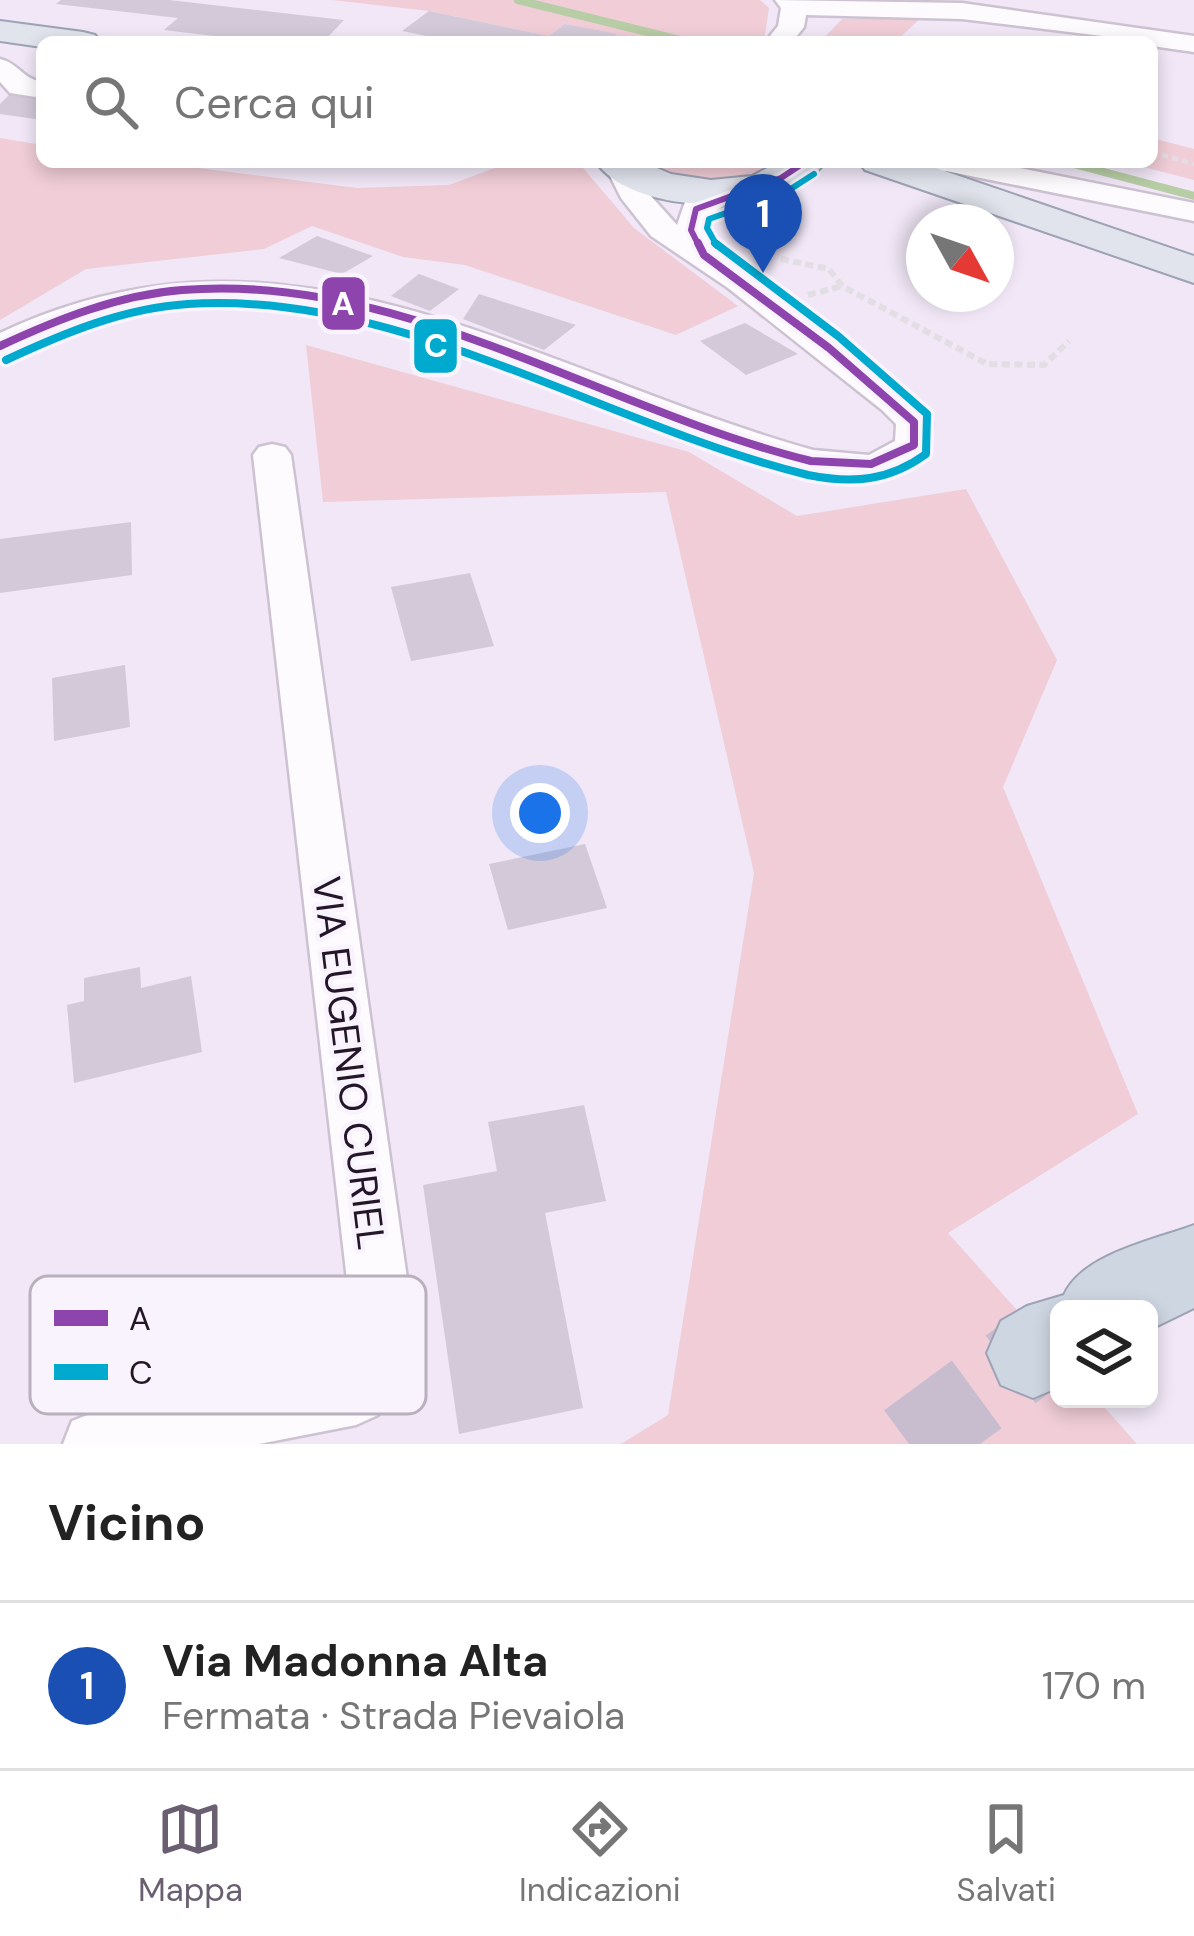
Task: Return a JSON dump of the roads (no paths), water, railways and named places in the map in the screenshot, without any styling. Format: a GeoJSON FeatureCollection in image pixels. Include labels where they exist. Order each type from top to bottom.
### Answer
{"type":"FeatureCollection","features":[{"type":"Feature","properties":{"kind":"main road"},"geometry":{"type":"LineString","coordinates":[[0,31],[38,36]]}},
{"type":"Feature","properties":{"kind":"main road"},"geometry":{"type":"LineString","coordinates":[[628,168],[672,186],[738,189],[797,168],[836,172],[898,169],[1194,270]]}},
{"type":"Feature","properties":{"kind":"street"},"geometry":{"type":"LineString","coordinates":[[783,36],[790,27],[791,4],[962,11],[1138,36]]}},
{"type":"Feature","properties":{"kind":"street"},"geometry":{"type":"LineString","coordinates":[[1158,39],[1194,44]]}},
{"type":"Feature","properties":{"kind":"street"},"geometry":{"type":"LineString","coordinates":[[0,67],[20,87],[36,89]]}},
{"type":"Feature","properties":{"kind":"street"},"geometry":{"type":"LineString","coordinates":[[0,346],[49,320],[109,299],[175,290],[248,288],[313,295],[467,341],[654,411],[800,458],[839,466],[874,466],[896,460],[914,445],[914,422],[895,402],[704,255],[662,229],[636,198],[620,168]]}},
{"type":"Feature","properties":{"kind":"street"},"geometry":{"type":"LineString","coordinates":[[971,168],[1194,212]]}},
{"type":"Feature","properties":{"kind":"street"},"geometry":{"type":"LineString","coordinates":[[704,255],[691,230],[696,209],[738,189]]}},
{"type":"Feature","properties":{"kind":"street","name":"VIA EUGENIO CURIEL"},"geometry":{"type":"LineString","coordinates":[[272,455],[377,1276]]}},
{"type":"Feature","properties":{"kind":"street","name":"VIA EUGENIO CURIEL"},"geometry":{"type":"LineString","coordinates":[[95,1444],[252,1414]]}},
{"type":"Feature","properties":{"kind":"waterway"},"geometry":{"type":"LineString","coordinates":[[518,0],[664,36]]}},
{"type":"Feature","properties":{"kind":"waterway"},"geometry":{"type":"LineString","coordinates":[[1089,168],[1194,196]]}},
{"type":"Feature","properties":{"kind":"tunnel"},"geometry":{"type":"LineString","coordinates":[[909,1444],[1033,1353]]}},
{"type":"Feature","properties":{"kind":"place","name":"Via Madonna Alta"},"geometry":{"type":"Point","coordinates":[763,273]}}]}
